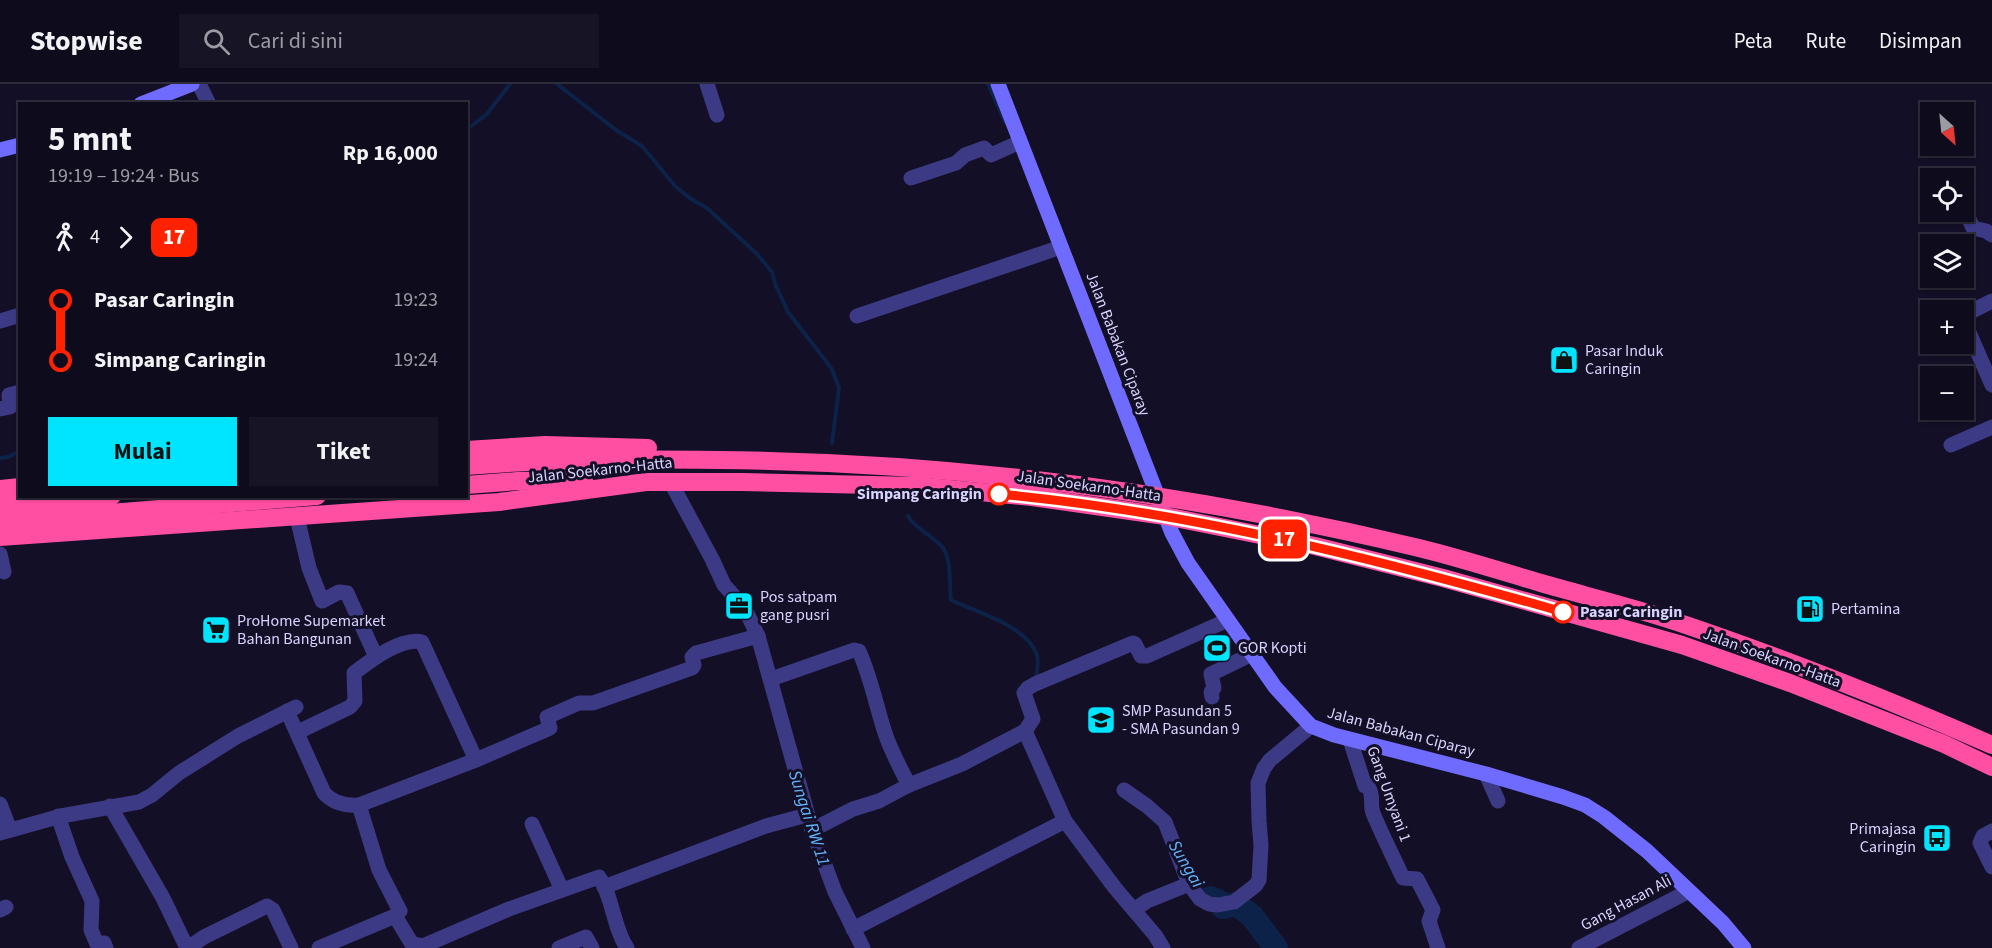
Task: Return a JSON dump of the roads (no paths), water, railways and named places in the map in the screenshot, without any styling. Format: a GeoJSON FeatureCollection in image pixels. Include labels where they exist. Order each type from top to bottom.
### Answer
{"type":"FeatureCollection","features":[{"type":"Feature","properties":{"kind":"highway","name":"Jalan Soekarno-Hatta"},"geometry":{"type":"LineString","coordinates":[[468,450],[545,446],[854,452],[947,460],[988,476]]}},
{"type":"Feature","properties":{"kind":"highway","name":"Jalan Soekarno-Hatta"},"geometry":{"type":"LineString","coordinates":[[468,466],[516,462],[616,460],[810,461],[904,466],[1157,495],[1282,518],[1422,549],[1672,620],[1905,707],[1992,745]]}},
{"type":"Feature","properties":{"kind":"highway"},"geometry":{"type":"LineString","coordinates":[[468,485],[518,481],[646,482]]}},
{"type":"Feature","properties":{"kind":"highway","name":"Jalan Soekarno-Hatta"},"geometry":{"type":"LineString","coordinates":[[0,537],[499,502],[646,482],[918,486],[1083,503],[1165,516],[1315,546],[1443,578],[1682,645],[1944,744],[1992,767]]}},
{"type":"Feature","properties":{"kind":"highway"},"geometry":{"type":"LineString","coordinates":[[0,489],[18,487]]}},
{"type":"Feature","properties":{"kind":"highway"},"geometry":{"type":"LineString","coordinates":[[19,498],[14,510],[18,524],[29,533],[43,535]]}},
{"type":"Feature","properties":{"kind":"highway"},"geometry":{"type":"LineString","coordinates":[[0,505],[87,498]]}},
{"type":"Feature","properties":{"kind":"highway"},"geometry":{"type":"LineString","coordinates":[[0,522],[293,498]]}},
{"type":"Feature","properties":{"kind":"street"},"geometry":{"type":"LineString","coordinates":[[146,102],[192,84]]}},
{"type":"Feature","properties":{"kind":"street"},"geometry":{"type":"LineString","coordinates":[[199,84],[208,102]]}},
{"type":"Feature","properties":{"kind":"street"},"geometry":{"type":"LineString","coordinates":[[706,84],[717,115]]}},
{"type":"Feature","properties":{"kind":"street","name":"Jalan Babakan Ciparay"},"geometry":{"type":"LineString","coordinates":[[998,84],[1165,516],[1184,557],[1291,706],[1311,726],[1350,740],[1486,774],[1585,805],[1624,832],[1723,923],[1744,948]]}},
{"type":"Feature","properties":{"kind":"street"},"geometry":{"type":"LineString","coordinates":[[911,178],[956,163],[965,155],[984,148],[991,155],[1020,142]]}},
{"type":"Feature","properties":{"kind":"street"},"geometry":{"type":"LineString","coordinates":[[0,150],[18,146]]}},
{"type":"Feature","properties":{"kind":"street"},"geometry":{"type":"LineString","coordinates":[[1969,222],[1975,229],[1992,235]]}},
{"type":"Feature","properties":{"kind":"street"},"geometry":{"type":"LineString","coordinates":[[857,315],[1061,247]]}},
{"type":"Feature","properties":{"kind":"street"},"geometry":{"type":"LineString","coordinates":[[1974,310],[1992,301]]}},
{"type":"Feature","properties":{"kind":"street"},"geometry":{"type":"LineString","coordinates":[[0,321],[18,316]]}},
{"type":"Feature","properties":{"kind":"street"},"geometry":{"type":"LineString","coordinates":[[1974,344],[1992,385]]}},
{"type":"Feature","properties":{"kind":"street"},"geometry":{"type":"LineString","coordinates":[[0,409],[10,407],[9,395],[18,393]]}},
{"type":"Feature","properties":{"kind":"street"},"geometry":{"type":"LineString","coordinates":[[1951,445],[1992,428]]}},
{"type":"Feature","properties":{"kind":"street"},"geometry":{"type":"LineString","coordinates":[[670,482],[712,558],[724,585],[744,607],[758,636],[810,822],[834,892],[863,948]]}},
{"type":"Feature","properties":{"kind":"street"},"geometry":{"type":"LineString","coordinates":[[297,517],[309,568],[322,601],[339,592],[347,593],[376,657]]}},
{"type":"Feature","properties":{"kind":"street"},"geometry":{"type":"LineString","coordinates":[[0,554],[4,572]]}},
{"type":"Feature","properties":{"kind":"street"},"geometry":{"type":"LineString","coordinates":[[604,887],[766,826],[810,822],[879,801],[909,785],[962,764],[1025,731],[1033,719],[1023,696],[1028,688],[1132,643],[1135,644],[1141,656],[1147,656],[1228,620]]}},
{"type":"Feature","properties":{"kind":"street"},"geometry":{"type":"LineString","coordinates":[[0,804],[5,832],[58,816],[139,802],[238,735],[292,709],[298,732],[324,793],[334,801],[350,806],[359,805],[476,760],[550,728],[547,717],[579,703],[593,703],[692,668],[694,665],[692,657],[696,653],[758,636]]}},
{"type":"Feature","properties":{"kind":"street"},"geometry":{"type":"LineString","coordinates":[[298,732],[350,707],[355,701],[354,673],[395,647],[416,641],[422,642],[476,760]]}},
{"type":"Feature","properties":{"kind":"street"},"geometry":{"type":"LineString","coordinates":[[771,679],[854,650],[859,651],[872,682],[885,734],[909,785]]}},
{"type":"Feature","properties":{"kind":"street"},"geometry":{"type":"LineString","coordinates":[[1212,697],[1211,692],[1214,688],[1211,674],[1252,654]]}},
{"type":"Feature","properties":{"kind":"street"},"geometry":{"type":"LineString","coordinates":[[1124,790],[1165,822],[1189,884],[1200,899],[1209,904],[1218,905],[1234,902],[1259,880],[1262,845],[1258,783],[1270,759],[1311,726]]}},
{"type":"Feature","properties":{"kind":"street"},"geometry":{"type":"LineString","coordinates":[[1025,731],[1065,821],[1155,935],[1162,948]]}},
{"type":"Feature","properties":{"kind":"street","name":"Gang Umyani 1"},"geometry":{"type":"LineString","coordinates":[[1350,740],[1365,786],[1368,786],[1373,795],[1371,809],[1403,878],[1417,879],[1432,910],[1429,921],[1438,948]]}},
{"type":"Feature","properties":{"kind":"street"},"geometry":{"type":"LineString","coordinates":[[1486,774],[1498,801]]}},
{"type":"Feature","properties":{"kind":"street"},"geometry":{"type":"LineString","coordinates":[[319,948],[399,913],[399,908],[379,870],[359,805]]}},
{"type":"Feature","properties":{"kind":"street"},"geometry":{"type":"LineString","coordinates":[[106,807],[163,898],[187,948],[204,937],[267,906],[275,914],[291,948]]}},
{"type":"Feature","properties":{"kind":"street"},"geometry":{"type":"LineString","coordinates":[[58,816],[72,857],[92,901],[92,934],[97,944],[104,943],[106,948]]}},
{"type":"Feature","properties":{"kind":"street"},"geometry":{"type":"LineString","coordinates":[[853,929],[1065,821]]}},
{"type":"Feature","properties":{"kind":"street"},"geometry":{"type":"LineString","coordinates":[[532,824],[562,890]]}},
{"type":"Feature","properties":{"kind":"street"},"geometry":{"type":"LineString","coordinates":[[1992,831],[1983,836],[1980,843],[1992,867]]}},
{"type":"Feature","properties":{"kind":"street"},"geometry":{"type":"LineString","coordinates":[[395,916],[412,944],[423,946],[509,909],[598,877],[604,887],[616,926],[627,948]]}},
{"type":"Feature","properties":{"kind":"street"},"geometry":{"type":"LineString","coordinates":[[1134,910],[1147,901],[1189,884]]}},
{"type":"Feature","properties":{"kind":"street","name":"Gang Hasan Ali"},"geometry":{"type":"LineString","coordinates":[[1579,948],[1598,944],[1689,891]]}},
{"type":"Feature","properties":{"kind":"street"},"geometry":{"type":"LineString","coordinates":[[559,948],[586,937],[592,948]]}},
{"type":"Feature","properties":{"kind":"waterway"},"geometry":{"type":"LineString","coordinates":[[468,128],[487,114],[510,84]]}},
{"type":"Feature","properties":{"kind":"waterway"},"geometry":{"type":"LineString","coordinates":[[557,84],[616,130],[642,146],[675,186],[707,208],[757,254],[772,272],[788,312],[832,369],[839,388],[832,443]]}},
{"type":"Feature","properties":{"kind":"waterway"},"geometry":{"type":"LineString","coordinates":[[988,84],[1005,122]]}},
{"type":"Feature","properties":{"kind":"waterway"},"geometry":{"type":"LineString","coordinates":[[0,458],[18,452]]}},
{"type":"Feature","properties":{"kind":"waterway"},"geometry":{"type":"LineString","coordinates":[[908,516],[915,525],[939,543],[946,553],[951,600],[999,621],[1022,635],[1037,655],[1036,678]]}},
{"type":"Feature","properties":{"kind":"waterway"},"geometry":{"type":"LineString","coordinates":[[1211,898],[1223,907],[1236,904],[1252,916],[1276,948]]}},
{"type":"Feature","properties":{"kind":"place","name":"Pasar Induk Caringin"},"geometry":{"type":"Point","coordinates":[1564,360]}},
{"type":"Feature","properties":{"kind":"place","name":"Simpang Caringin"},"geometry":{"type":"Point","coordinates":[999,494]}},
{"type":"Feature","properties":{"kind":"place","name":"Pos satpam gang pusri"},"geometry":{"type":"Point","coordinates":[739,606]}},
{"type":"Feature","properties":{"kind":"place","name":"Pertamina"},"geometry":{"type":"Point","coordinates":[1810,609]}},
{"type":"Feature","properties":{"kind":"place","name":"Pasar Caringin"},"geometry":{"type":"Point","coordinates":[1563,612]}},
{"type":"Feature","properties":{"kind":"place","name":"ProHome Supemarket Bahan Bangunan"},"geometry":{"type":"Point","coordinates":[216,630]}},
{"type":"Feature","properties":{"kind":"place","name":"GOR Kopti"},"geometry":{"type":"Point","coordinates":[1217,648]}},
{"type":"Feature","properties":{"kind":"place","name":"SMP Pasundan 5 - SMA Pasundan 9"},"geometry":{"type":"Point","coordinates":[1101,720]}},
{"type":"Feature","properties":{"kind":"place","name":"Primajasa Caringin"},"geometry":{"type":"Point","coordinates":[1937,838]}},
{"type":"Feature","properties":{"kind":"water label","name":"Sungai RW 11"},"geometry":{"type":"Point","coordinates":[809,818]}},
{"type":"Feature","properties":{"kind":"water label","name":"Sungai"},"geometry":{"type":"Point","coordinates":[1186,864]}}]}
